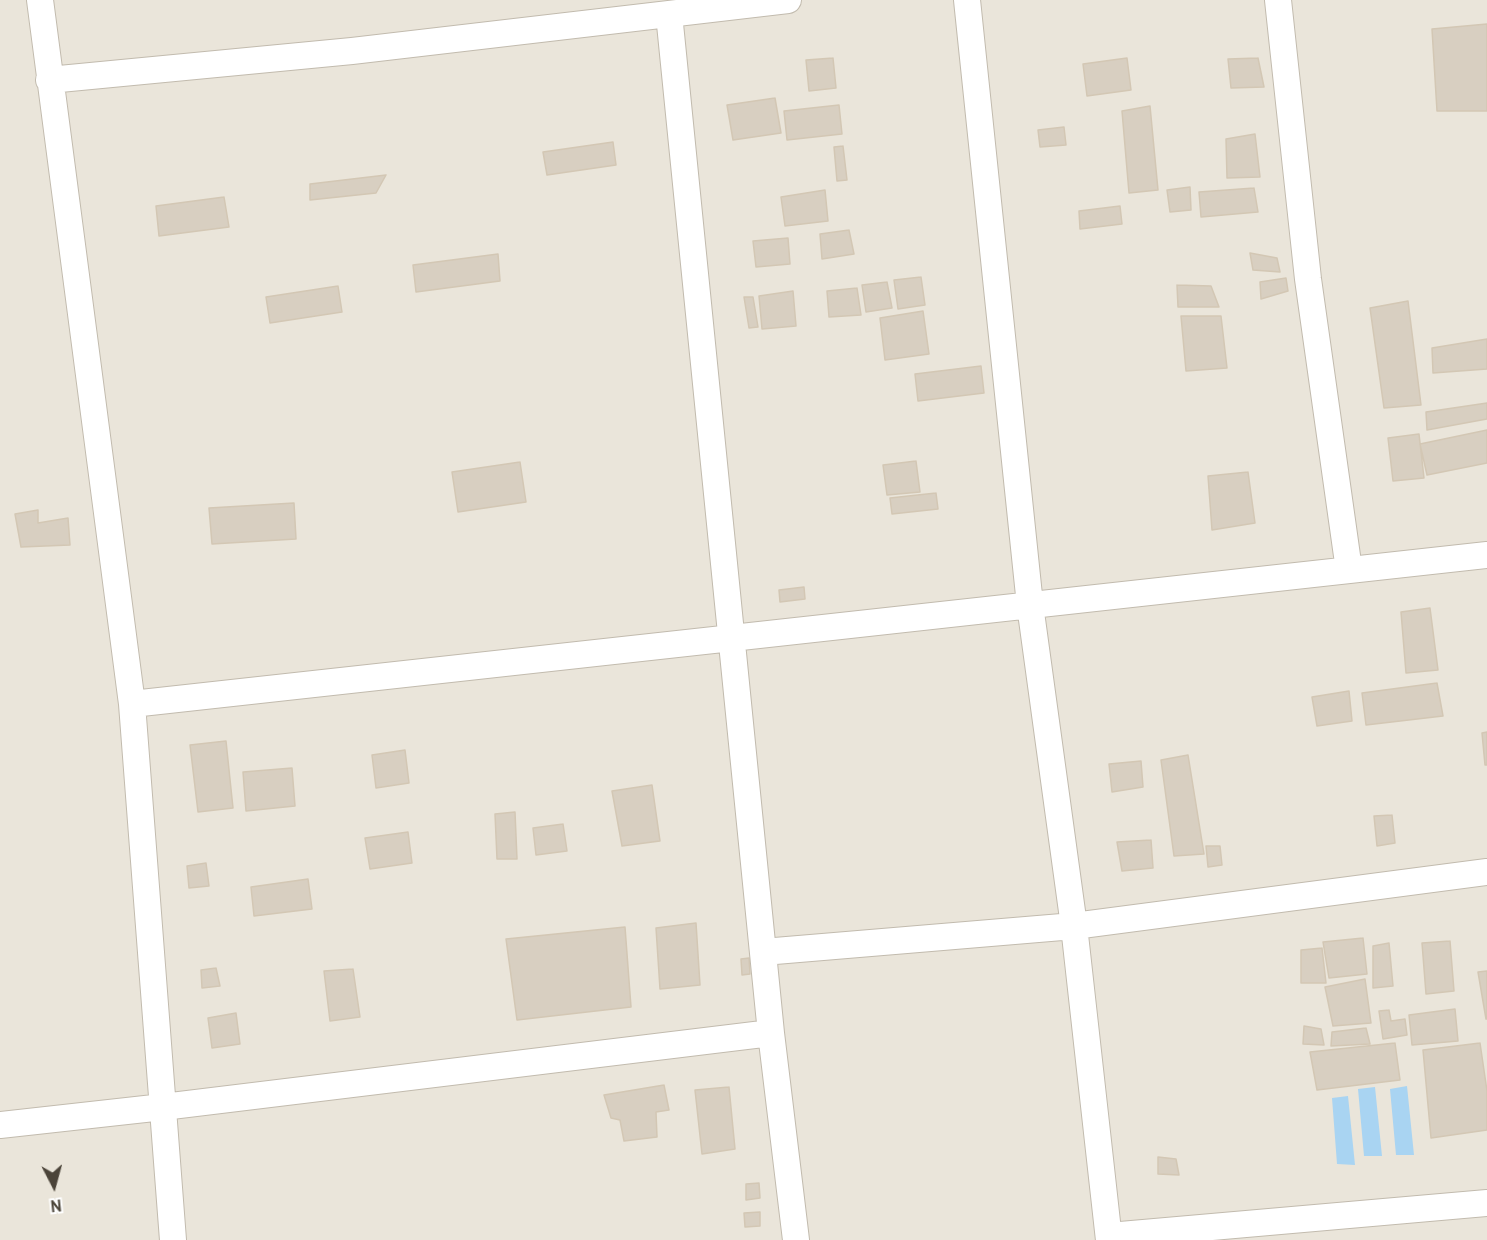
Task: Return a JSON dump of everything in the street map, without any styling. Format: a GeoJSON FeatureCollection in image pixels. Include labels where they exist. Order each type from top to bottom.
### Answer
{"type":"FeatureCollection","features":[{"type":"Feature","properties":{"kind":"street"},"geometry":{"type":"LineString","coordinates":[[40,0],[132,704],[173,1240]]}},
{"type":"Feature","properties":{"kind":"street"},"geometry":{"type":"LineString","coordinates":[[49,80],[352,51],[623,10],[669,14],[788,0]]}},
{"type":"Feature","properties":{"kind":"street"},"geometry":{"type":"LineString","coordinates":[[967,0],[1030,605],[1074,926],[1109,1238],[1487,1203]]}},
{"type":"Feature","properties":{"kind":"street"},"geometry":{"type":"LineString","coordinates":[[1278,0],[1308,279],[1349,570]]}},
{"type":"Feature","properties":{"kind":"street"},"geometry":{"type":"LineString","coordinates":[[669,14],[771,1033],[796,1240]]}},
{"type":"Feature","properties":{"kind":"street"},"geometry":{"type":"LineString","coordinates":[[132,704],[1487,555]]}},
{"type":"Feature","properties":{"kind":"street"},"geometry":{"type":"LineString","coordinates":[[763,952],[1074,926],[1487,872]]}},
{"type":"Feature","properties":{"kind":"street"},"geometry":{"type":"LineString","coordinates":[[0,1125],[771,1033]]}},
{"type":"Feature","properties":{"kind":"shaded area"},"geometry":{"type":"Polygon","coordinates":[[[0,0],[1487,0],[1487,1240],[0,1240],[0,0]]]}},
{"type":"Feature","properties":{"kind":"water"},"geometry":{"type":"Polygon","coordinates":[[[1407,1086],[1414,1155],[1396,1155],[1390,1089],[1407,1086]]]}},
{"type":"Feature","properties":{"kind":"water"},"geometry":{"type":"Polygon","coordinates":[[[1375,1087],[1382,1156],[1364,1156],[1358,1089],[1375,1087]]]}},
{"type":"Feature","properties":{"kind":"water"},"geometry":{"type":"Polygon","coordinates":[[[1348,1096],[1355,1165],[1337,1164],[1332,1098],[1348,1096]]]}},
{"type":"Feature","properties":{"kind":"building"},"geometry":{"type":"Polygon","coordinates":[[[1487,24],[1487,111],[1437,111],[1432,29],[1487,24]]]}},
{"type":"Feature","properties":{"kind":"building"},"geometry":{"type":"Polygon","coordinates":[[[833,58],[836,88],[809,91],[806,60],[833,58]]]}},
{"type":"Feature","properties":{"kind":"building"},"geometry":{"type":"Polygon","coordinates":[[[1127,58],[1131,90],[1087,96],[1083,64],[1127,58]]]}},
{"type":"Feature","properties":{"kind":"building"},"geometry":{"type":"Polygon","coordinates":[[[1258,58],[1264,87],[1231,88],[1228,59],[1258,58]]]}},
{"type":"Feature","properties":{"kind":"building"},"geometry":{"type":"Polygon","coordinates":[[[775,98],[781,133],[733,140],[727,105],[775,98]]]}},
{"type":"Feature","properties":{"kind":"building"},"geometry":{"type":"Polygon","coordinates":[[[839,105],[842,134],[787,140],[784,111],[839,105]]]}},
{"type":"Feature","properties":{"kind":"building"},"geometry":{"type":"Polygon","coordinates":[[[1150,106],[1158,190],[1129,193],[1122,111],[1150,106]]]}},
{"type":"Feature","properties":{"kind":"building"},"geometry":{"type":"Polygon","coordinates":[[[1064,127],[1066,145],[1040,147],[1038,130],[1064,127]]]}},
{"type":"Feature","properties":{"kind":"building"},"geometry":{"type":"Polygon","coordinates":[[[1255,134],[1260,177],[1227,178],[1226,139],[1255,134]]]}},
{"type":"Feature","properties":{"kind":"building"},"geometry":{"type":"Polygon","coordinates":[[[613,142],[616,165],[547,175],[543,152],[613,142]]]}},
{"type":"Feature","properties":{"kind":"building"},"geometry":{"type":"Polygon","coordinates":[[[843,146],[847,180],[837,181],[834,147],[843,146]]]}},
{"type":"Feature","properties":{"kind":"building"},"geometry":{"type":"Polygon","coordinates":[[[386,175],[376,193],[310,200],[310,184],[386,175]]]}},
{"type":"Feature","properties":{"kind":"building"},"geometry":{"type":"Polygon","coordinates":[[[1190,187],[1191,210],[1170,212],[1167,190],[1190,187]]]}},
{"type":"Feature","properties":{"kind":"building"},"geometry":{"type":"Polygon","coordinates":[[[1254,188],[1258,212],[1201,217],[1199,192],[1254,188]]]}},
{"type":"Feature","properties":{"kind":"building"},"geometry":{"type":"Polygon","coordinates":[[[825,190],[828,221],[785,226],[781,197],[825,190]]]}},
{"type":"Feature","properties":{"kind":"building"},"geometry":{"type":"Polygon","coordinates":[[[224,197],[229,227],[159,236],[156,206],[224,197]]]}},
{"type":"Feature","properties":{"kind":"building"},"geometry":{"type":"Polygon","coordinates":[[[1120,206],[1122,224],[1080,229],[1079,211],[1120,206]]]}},
{"type":"Feature","properties":{"kind":"building"},"geometry":{"type":"Polygon","coordinates":[[[849,230],[854,254],[822,259],[820,234],[849,230]]]}},
{"type":"Feature","properties":{"kind":"building"},"geometry":{"type":"Polygon","coordinates":[[[788,238],[790,264],[756,267],[753,241],[788,238]]]}},
{"type":"Feature","properties":{"kind":"building"},"geometry":{"type":"Polygon","coordinates":[[[1250,253],[1277,258],[1280,272],[1253,270],[1250,253]]]}},
{"type":"Feature","properties":{"kind":"building"},"geometry":{"type":"Polygon","coordinates":[[[498,254],[500,281],[416,292],[413,265],[498,254]]]}},
{"type":"Feature","properties":{"kind":"building"},"geometry":{"type":"Polygon","coordinates":[[[921,277],[925,305],[898,309],[894,280],[921,277]]]}},
{"type":"Feature","properties":{"kind":"building"},"geometry":{"type":"Polygon","coordinates":[[[1286,278],[1288,291],[1261,299],[1260,282],[1286,278]]]}},
{"type":"Feature","properties":{"kind":"building"},"geometry":{"type":"Polygon","coordinates":[[[887,282],[892,308],[866,312],[862,285],[887,282]]]}},
{"type":"Feature","properties":{"kind":"building"},"geometry":{"type":"Polygon","coordinates":[[[1177,285],[1211,286],[1219,307],[1178,307],[1177,285]]]}},
{"type":"Feature","properties":{"kind":"building"},"geometry":{"type":"Polygon","coordinates":[[[338,286],[342,312],[270,323],[266,297],[338,286]]]}},
{"type":"Feature","properties":{"kind":"building"},"geometry":{"type":"Polygon","coordinates":[[[857,288],[861,315],[829,317],[827,291],[857,288]]]}},
{"type":"Feature","properties":{"kind":"building"},"geometry":{"type":"Polygon","coordinates":[[[793,291],[796,326],[762,329],[759,296],[793,291]]]}},
{"type":"Feature","properties":{"kind":"building"},"geometry":{"type":"Polygon","coordinates":[[[744,297],[753,297],[758,327],[749,328],[744,297]]]}},
{"type":"Feature","properties":{"kind":"building"},"geometry":{"type":"Polygon","coordinates":[[[1408,301],[1421,405],[1384,408],[1370,308],[1408,301]]]}},
{"type":"Feature","properties":{"kind":"building"},"geometry":{"type":"Polygon","coordinates":[[[923,311],[929,354],[885,360],[880,318],[923,311]]]}},
{"type":"Feature","properties":{"kind":"building"},"geometry":{"type":"Polygon","coordinates":[[[1181,316],[1221,316],[1227,368],[1186,371],[1181,316]]]}},
{"type":"Feature","properties":{"kind":"building"},"geometry":{"type":"Polygon","coordinates":[[[1487,339],[1487,369],[1433,373],[1432,348],[1487,339]]]}},
{"type":"Feature","properties":{"kind":"building"},"geometry":{"type":"Polygon","coordinates":[[[981,366],[984,393],[918,401],[915,374],[981,366]]]}},
{"type":"Feature","properties":{"kind":"building"},"geometry":{"type":"Polygon","coordinates":[[[1487,403],[1487,419],[1427,430],[1426,412],[1487,403]]]}},
{"type":"Feature","properties":{"kind":"building"},"geometry":{"type":"Polygon","coordinates":[[[1487,430],[1487,463],[1427,475],[1420,444],[1487,430]]]}},
{"type":"Feature","properties":{"kind":"building"},"geometry":{"type":"Polygon","coordinates":[[[1419,434],[1424,478],[1393,481],[1388,438],[1419,434]]]}},
{"type":"Feature","properties":{"kind":"building"},"geometry":{"type":"Polygon","coordinates":[[[916,461],[920,492],[887,495],[883,465],[916,461]]]}},
{"type":"Feature","properties":{"kind":"building"},"geometry":{"type":"Polygon","coordinates":[[[520,462],[526,502],[458,512],[452,472],[520,462]]]}},
{"type":"Feature","properties":{"kind":"building"},"geometry":{"type":"Polygon","coordinates":[[[1248,472],[1255,523],[1212,530],[1208,476],[1248,472]]]}},
{"type":"Feature","properties":{"kind":"building"},"geometry":{"type":"Polygon","coordinates":[[[936,493],[938,509],[892,514],[890,498],[936,493]]]}},
{"type":"Feature","properties":{"kind":"building"},"geometry":{"type":"Polygon","coordinates":[[[294,503],[296,539],[212,544],[209,508],[294,503]]]}},
{"type":"Feature","properties":{"kind":"building"},"geometry":{"type":"Polygon","coordinates":[[[38,510],[38,523],[68,518],[70,545],[21,547],[15,514],[38,510]]]}},
{"type":"Feature","properties":{"kind":"building"},"geometry":{"type":"Polygon","coordinates":[[[804,587],[805,599],[780,602],[779,590],[804,587]]]}},
{"type":"Feature","properties":{"kind":"building"},"geometry":{"type":"Polygon","coordinates":[[[1430,608],[1438,670],[1406,673],[1401,612],[1430,608]]]}},
{"type":"Feature","properties":{"kind":"building"},"geometry":{"type":"Polygon","coordinates":[[[1437,683],[1443,716],[1366,725],[1362,693],[1437,683]]]}},
{"type":"Feature","properties":{"kind":"building"},"geometry":{"type":"Polygon","coordinates":[[[1349,691],[1352,721],[1317,726],[1312,697],[1349,691]]]}},
{"type":"Feature","properties":{"kind":"building"},"geometry":{"type":"Polygon","coordinates":[[[1487,732],[1487,765],[1485,765],[1482,733],[1487,732]]]}},
{"type":"Feature","properties":{"kind":"building"},"geometry":{"type":"Polygon","coordinates":[[[226,741],[233,808],[198,812],[190,745],[226,741]]]}},
{"type":"Feature","properties":{"kind":"building"},"geometry":{"type":"Polygon","coordinates":[[[405,750],[409,783],[376,788],[372,755],[405,750]]]}},
{"type":"Feature","properties":{"kind":"building"},"geometry":{"type":"Polygon","coordinates":[[[1188,755],[1204,854],[1174,856],[1161,760],[1188,755]]]}},
{"type":"Feature","properties":{"kind":"building"},"geometry":{"type":"Polygon","coordinates":[[[1141,761],[1143,787],[1112,792],[1109,764],[1141,761]]]}},
{"type":"Feature","properties":{"kind":"building"},"geometry":{"type":"Polygon","coordinates":[[[292,768],[295,806],[246,811],[243,772],[292,768]]]}},
{"type":"Feature","properties":{"kind":"building"},"geometry":{"type":"Polygon","coordinates":[[[652,785],[660,841],[622,846],[612,791],[652,785]]]}},
{"type":"Feature","properties":{"kind":"building"},"geometry":{"type":"Polygon","coordinates":[[[515,812],[517,859],[497,859],[495,814],[515,812]]]}},
{"type":"Feature","properties":{"kind":"building"},"geometry":{"type":"Polygon","coordinates":[[[1392,815],[1395,843],[1377,846],[1374,816],[1392,815]]]}},
{"type":"Feature","properties":{"kind":"building"},"geometry":{"type":"Polygon","coordinates":[[[563,824],[567,851],[536,855],[533,828],[563,824]]]}},
{"type":"Feature","properties":{"kind":"building"},"geometry":{"type":"Polygon","coordinates":[[[408,832],[412,863],[370,869],[365,838],[408,832]]]}},
{"type":"Feature","properties":{"kind":"building"},"geometry":{"type":"Polygon","coordinates":[[[1151,840],[1153,868],[1122,871],[1117,842],[1151,840]]]}},
{"type":"Feature","properties":{"kind":"building"},"geometry":{"type":"Polygon","coordinates":[[[1206,846],[1220,846],[1222,865],[1208,867],[1206,846]]]}},
{"type":"Feature","properties":{"kind":"building"},"geometry":{"type":"Polygon","coordinates":[[[206,863],[209,886],[189,888],[187,866],[206,863]]]}},
{"type":"Feature","properties":{"kind":"building"},"geometry":{"type":"Polygon","coordinates":[[[308,879],[312,909],[254,916],[251,887],[308,879]]]}},
{"type":"Feature","properties":{"kind":"building"},"geometry":{"type":"Polygon","coordinates":[[[696,923],[700,985],[660,989],[656,928],[696,923]]]}},
{"type":"Feature","properties":{"kind":"building"},"geometry":{"type":"Polygon","coordinates":[[[625,927],[631,1007],[517,1020],[506,939],[625,927]]]}},
{"type":"Feature","properties":{"kind":"building"},"geometry":{"type":"Polygon","coordinates":[[[1363,938],[1367,974],[1329,978],[1323,942],[1363,938]]]}},
{"type":"Feature","properties":{"kind":"building"},"geometry":{"type":"Polygon","coordinates":[[[1450,941],[1454,991],[1426,994],[1422,943],[1450,941]]]}},
{"type":"Feature","properties":{"kind":"building"},"geometry":{"type":"Polygon","coordinates":[[[1389,943],[1393,986],[1373,988],[1373,946],[1389,943]]]}},
{"type":"Feature","properties":{"kind":"building"},"geometry":{"type":"Polygon","coordinates":[[[1322,948],[1326,983],[1301,983],[1301,950],[1322,948]]]}},
{"type":"Feature","properties":{"kind":"building"},"geometry":{"type":"Polygon","coordinates":[[[749,958],[750,974],[742,975],[741,959],[749,958]]]}},
{"type":"Feature","properties":{"kind":"building"},"geometry":{"type":"Polygon","coordinates":[[[216,968],[220,986],[202,988],[201,970],[216,968]]]}},
{"type":"Feature","properties":{"kind":"building"},"geometry":{"type":"Polygon","coordinates":[[[353,969],[360,1017],[330,1021],[324,971],[353,969]]]}},
{"type":"Feature","properties":{"kind":"building"},"geometry":{"type":"Polygon","coordinates":[[[1487,971],[1487,1019],[1486,1019],[1478,972],[1487,971]]]}},
{"type":"Feature","properties":{"kind":"building"},"geometry":{"type":"Polygon","coordinates":[[[1365,979],[1371,1023],[1333,1026],[1325,987],[1365,979]]]}},
{"type":"Feature","properties":{"kind":"building"},"geometry":{"type":"Polygon","coordinates":[[[1455,1009],[1458,1041],[1412,1045],[1409,1015],[1455,1009]]]}},
{"type":"Feature","properties":{"kind":"building"},"geometry":{"type":"Polygon","coordinates":[[[1389,1010],[1391,1021],[1405,1019],[1407,1035],[1383,1039],[1379,1011],[1389,1010]]]}},
{"type":"Feature","properties":{"kind":"building"},"geometry":{"type":"Polygon","coordinates":[[[236,1013],[240,1044],[212,1048],[208,1018],[236,1013]]]}},
{"type":"Feature","properties":{"kind":"building"},"geometry":{"type":"Polygon","coordinates":[[[1304,1026],[1321,1029],[1324,1045],[1303,1044],[1304,1026]]]}},
{"type":"Feature","properties":{"kind":"building"},"geometry":{"type":"Polygon","coordinates":[[[1366,1028],[1370,1044],[1331,1046],[1332,1032],[1366,1028]]]}},
{"type":"Feature","properties":{"kind":"building"},"geometry":{"type":"Polygon","coordinates":[[[1395,1043],[1400,1080],[1317,1090],[1310,1052],[1395,1043]]]}},
{"type":"Feature","properties":{"kind":"building"},"geometry":{"type":"Polygon","coordinates":[[[1480,1043],[1487,1091],[1487,1130],[1431,1138],[1423,1050],[1480,1043]]]}},
{"type":"Feature","properties":{"kind":"building"},"geometry":{"type":"Polygon","coordinates":[[[664,1085],[669,1110],[656,1112],[657,1137],[624,1141],[620,1120],[611,1118],[604,1095],[664,1085]]]}},
{"type":"Feature","properties":{"kind":"building"},"geometry":{"type":"Polygon","coordinates":[[[729,1087],[735,1149],[702,1154],[695,1090],[729,1087]]]}},
{"type":"Feature","properties":{"kind":"building"},"geometry":{"type":"Polygon","coordinates":[[[1158,1157],[1176,1159],[1179,1175],[1158,1174],[1158,1157]]]}},
{"type":"Feature","properties":{"kind":"building"},"geometry":{"type":"Polygon","coordinates":[[[759,1183],[760,1198],[746,1200],[746,1184],[759,1183]]]}},
{"type":"Feature","properties":{"kind":"building"},"geometry":{"type":"Polygon","coordinates":[[[760,1212],[760,1226],[745,1227],[744,1213],[760,1212]]]}}]}
